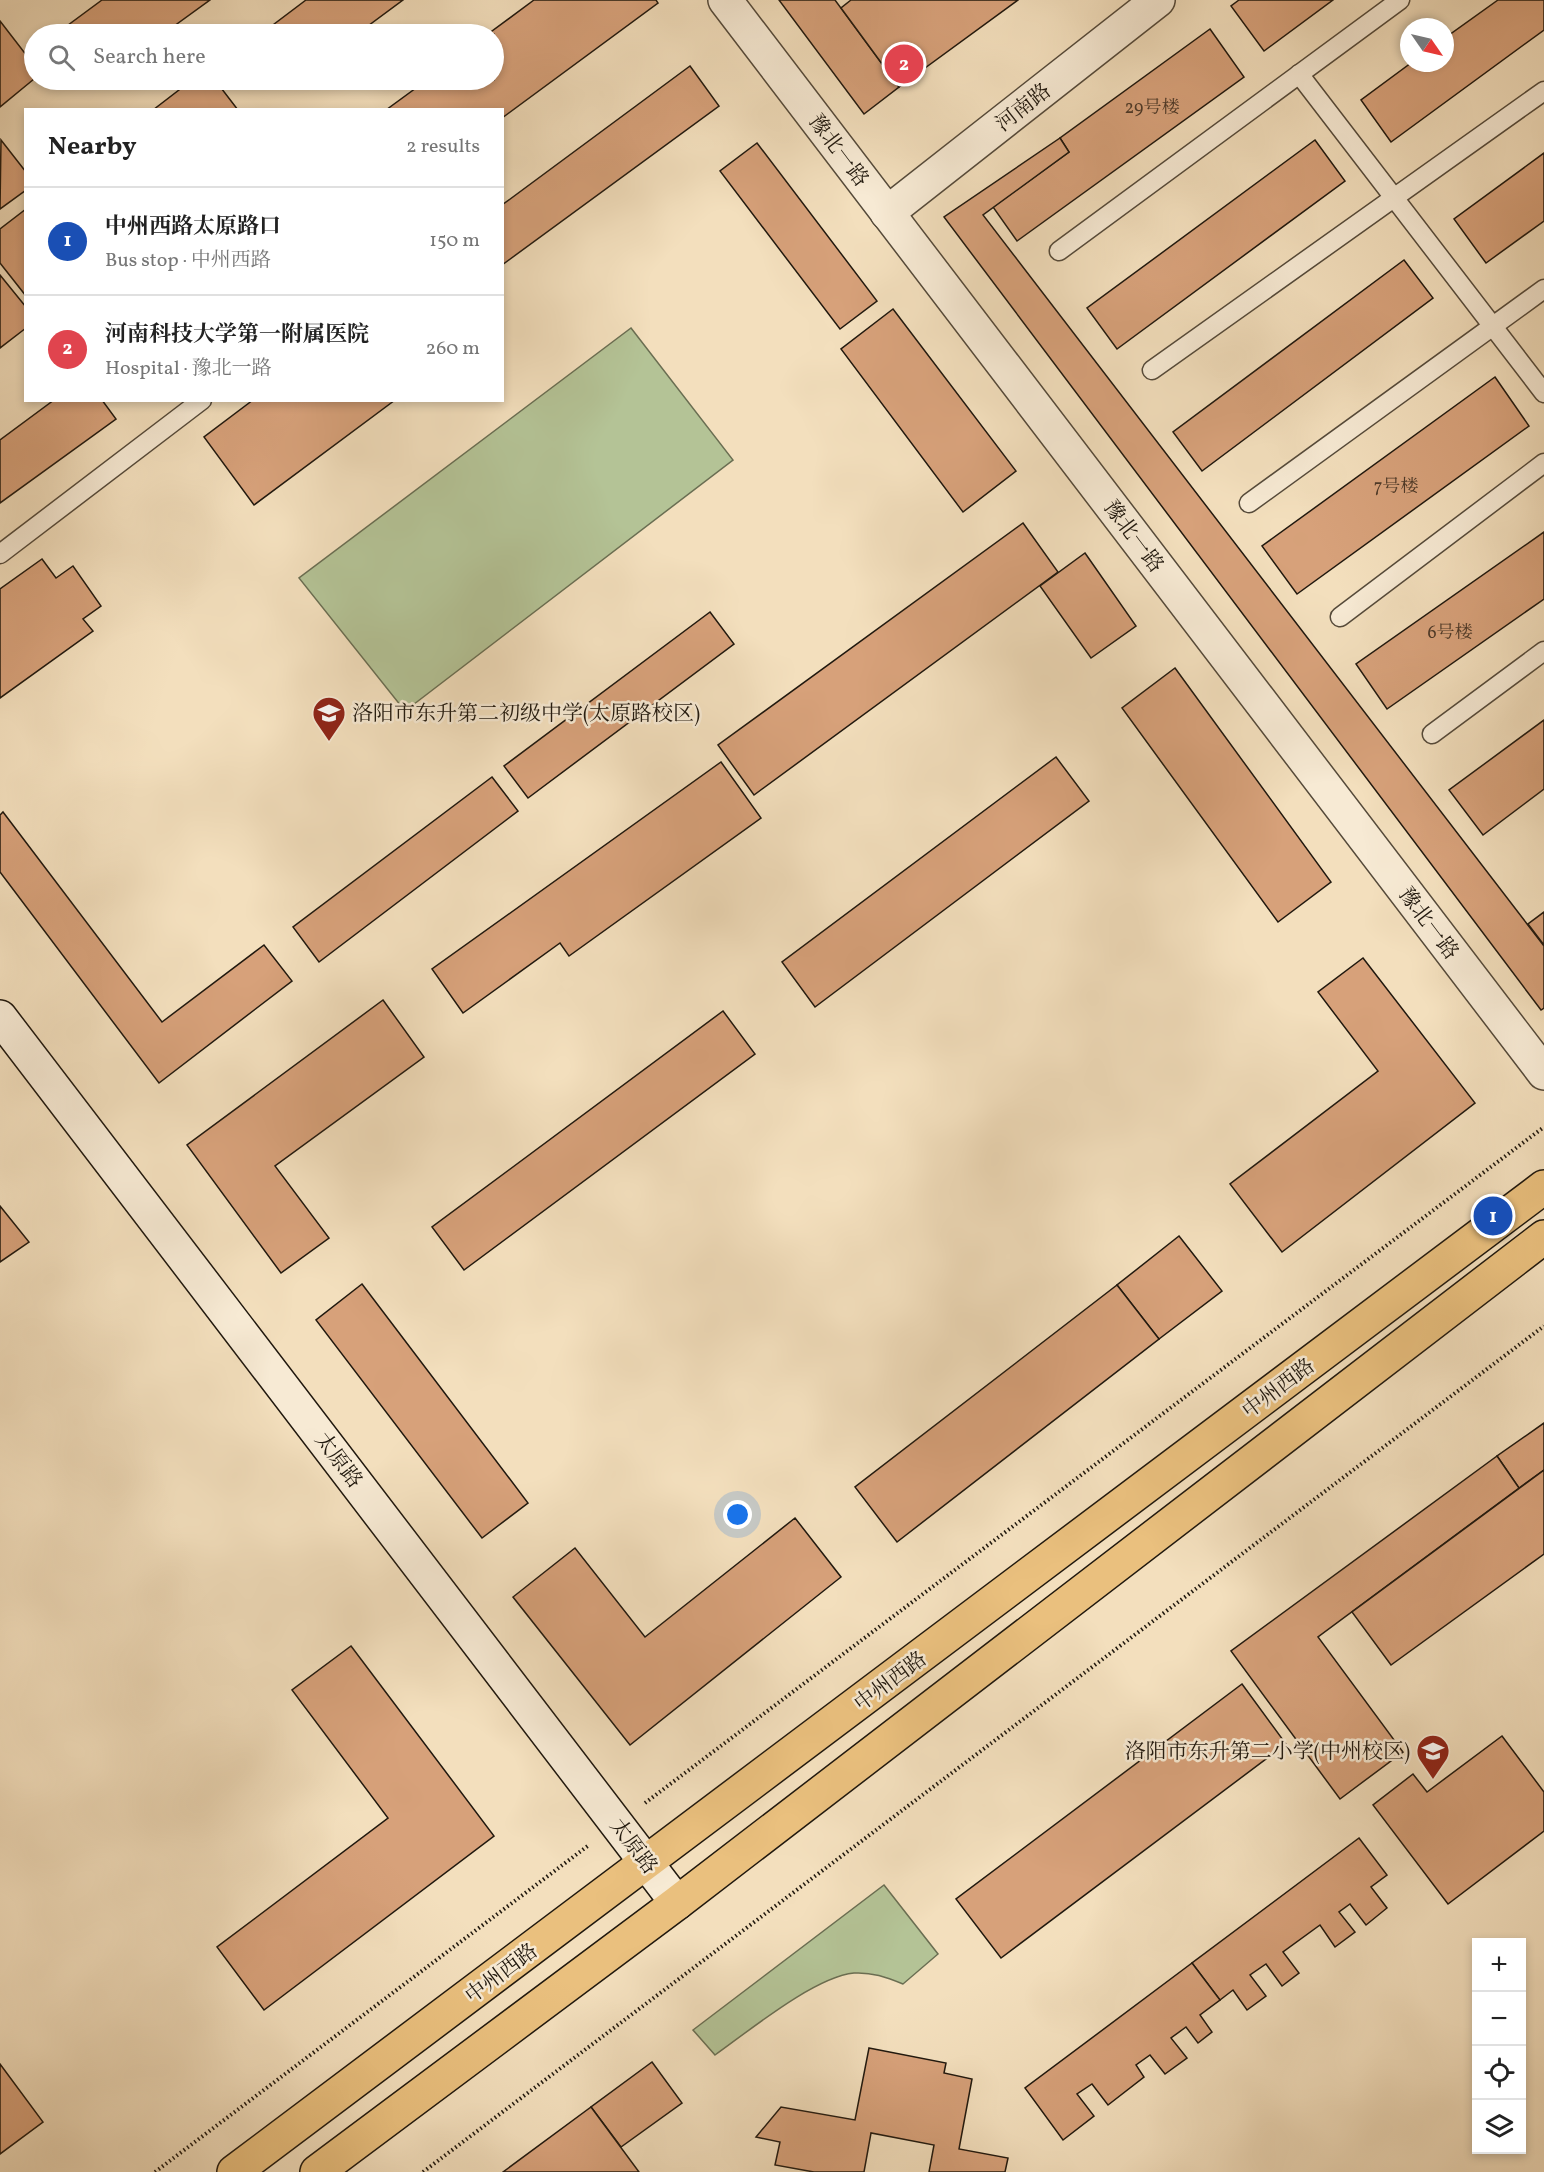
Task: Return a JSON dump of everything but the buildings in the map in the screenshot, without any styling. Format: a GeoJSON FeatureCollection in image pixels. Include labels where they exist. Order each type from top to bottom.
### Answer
{"type":"FeatureCollection","features":[{"type":"Feature","properties":{"kind":"main road","name":"中州西路"},"geometry":{"type":"LineString","coordinates":[[234,2172],[1544,1187]]}},
{"type":"Feature","properties":{"kind":"main road","name":"中州西路"},"geometry":{"type":"LineString","coordinates":[[317,2172],[677,1903],[1544,1237]]}},
{"type":"Feature","properties":{"kind":"street","name":"豫北一路"},"geometry":{"type":"LineString","coordinates":[[725,0],[1544,1073]]}},
{"type":"Feature","properties":{"kind":"street","name":"河南路"},"geometry":{"type":"LineString","coordinates":[[888,213],[1158,0]]}},
{"type":"Feature","properties":{"kind":"street","name":"太原路"},"geometry":{"type":"LineString","coordinates":[[0,1017],[677,1903]]}},
{"type":"Feature","properties":{"kind":"lane"},"geometry":{"type":"LineString","coordinates":[[1059,251],[1400,0]]}},
{"type":"Feature","properties":{"kind":"lane"},"geometry":{"type":"LineString","coordinates":[[1299,75],[1544,393]]}},
{"type":"Feature","properties":{"kind":"lane"},"geometry":{"type":"LineString","coordinates":[[1152,370],[1544,91]]}},
{"type":"Feature","properties":{"kind":"lane"},"geometry":{"type":"LineString","coordinates":[[1249,503],[1544,289]]}},
{"type":"Feature","properties":{"kind":"lane"},"geometry":{"type":"LineString","coordinates":[[0,554],[199,402]]}},
{"type":"Feature","properties":{"kind":"lane"},"geometry":{"type":"LineString","coordinates":[[1340,617],[1544,463]]}},
{"type":"Feature","properties":{"kind":"lane"},"geometry":{"type":"LineString","coordinates":[[1432,734],[1544,651]]}},
{"type":"Feature","properties":{"kind":"path"},"geometry":{"type":"LineString","coordinates":[[155,2172],[1544,1127]]}},
{"type":"Feature","properties":{"kind":"path"},"geometry":{"type":"LineString","coordinates":[[423,2172],[1544,1326]]}},
{"type":"Feature","properties":{"kind":"green space"},"geometry":{"type":"Polygon","coordinates":[[[631,328],[733,460],[405,711],[299,578],[631,328]]]}},
{"type":"Feature","properties":{"kind":"green space"},"geometry":{"type":"Polygon","coordinates":[[[884,1885],[938,1954],[903,1984],[867,1973],[838,1977],[820,1984],[782,2006],[715,2055],[693,2030],[884,1885]]]}},
{"type":"Feature","properties":{"kind":"place","name":"河南科技大学第一附属医院"},"geometry":{"type":"Point","coordinates":[904,64]}},
{"type":"Feature","properties":{"kind":"place","name":"洛阳市东升第二初级中学(太原路校区)"},"geometry":{"type":"Point","coordinates":[329,742]}},
{"type":"Feature","properties":{"kind":"place","name":"中州西路太原路口"},"geometry":{"type":"Point","coordinates":[1493,1216]}},
{"type":"Feature","properties":{"kind":"place","name":"洛阳市东升第二小学(中州校区)"},"geometry":{"type":"Point","coordinates":[1433,1780]}}]}
